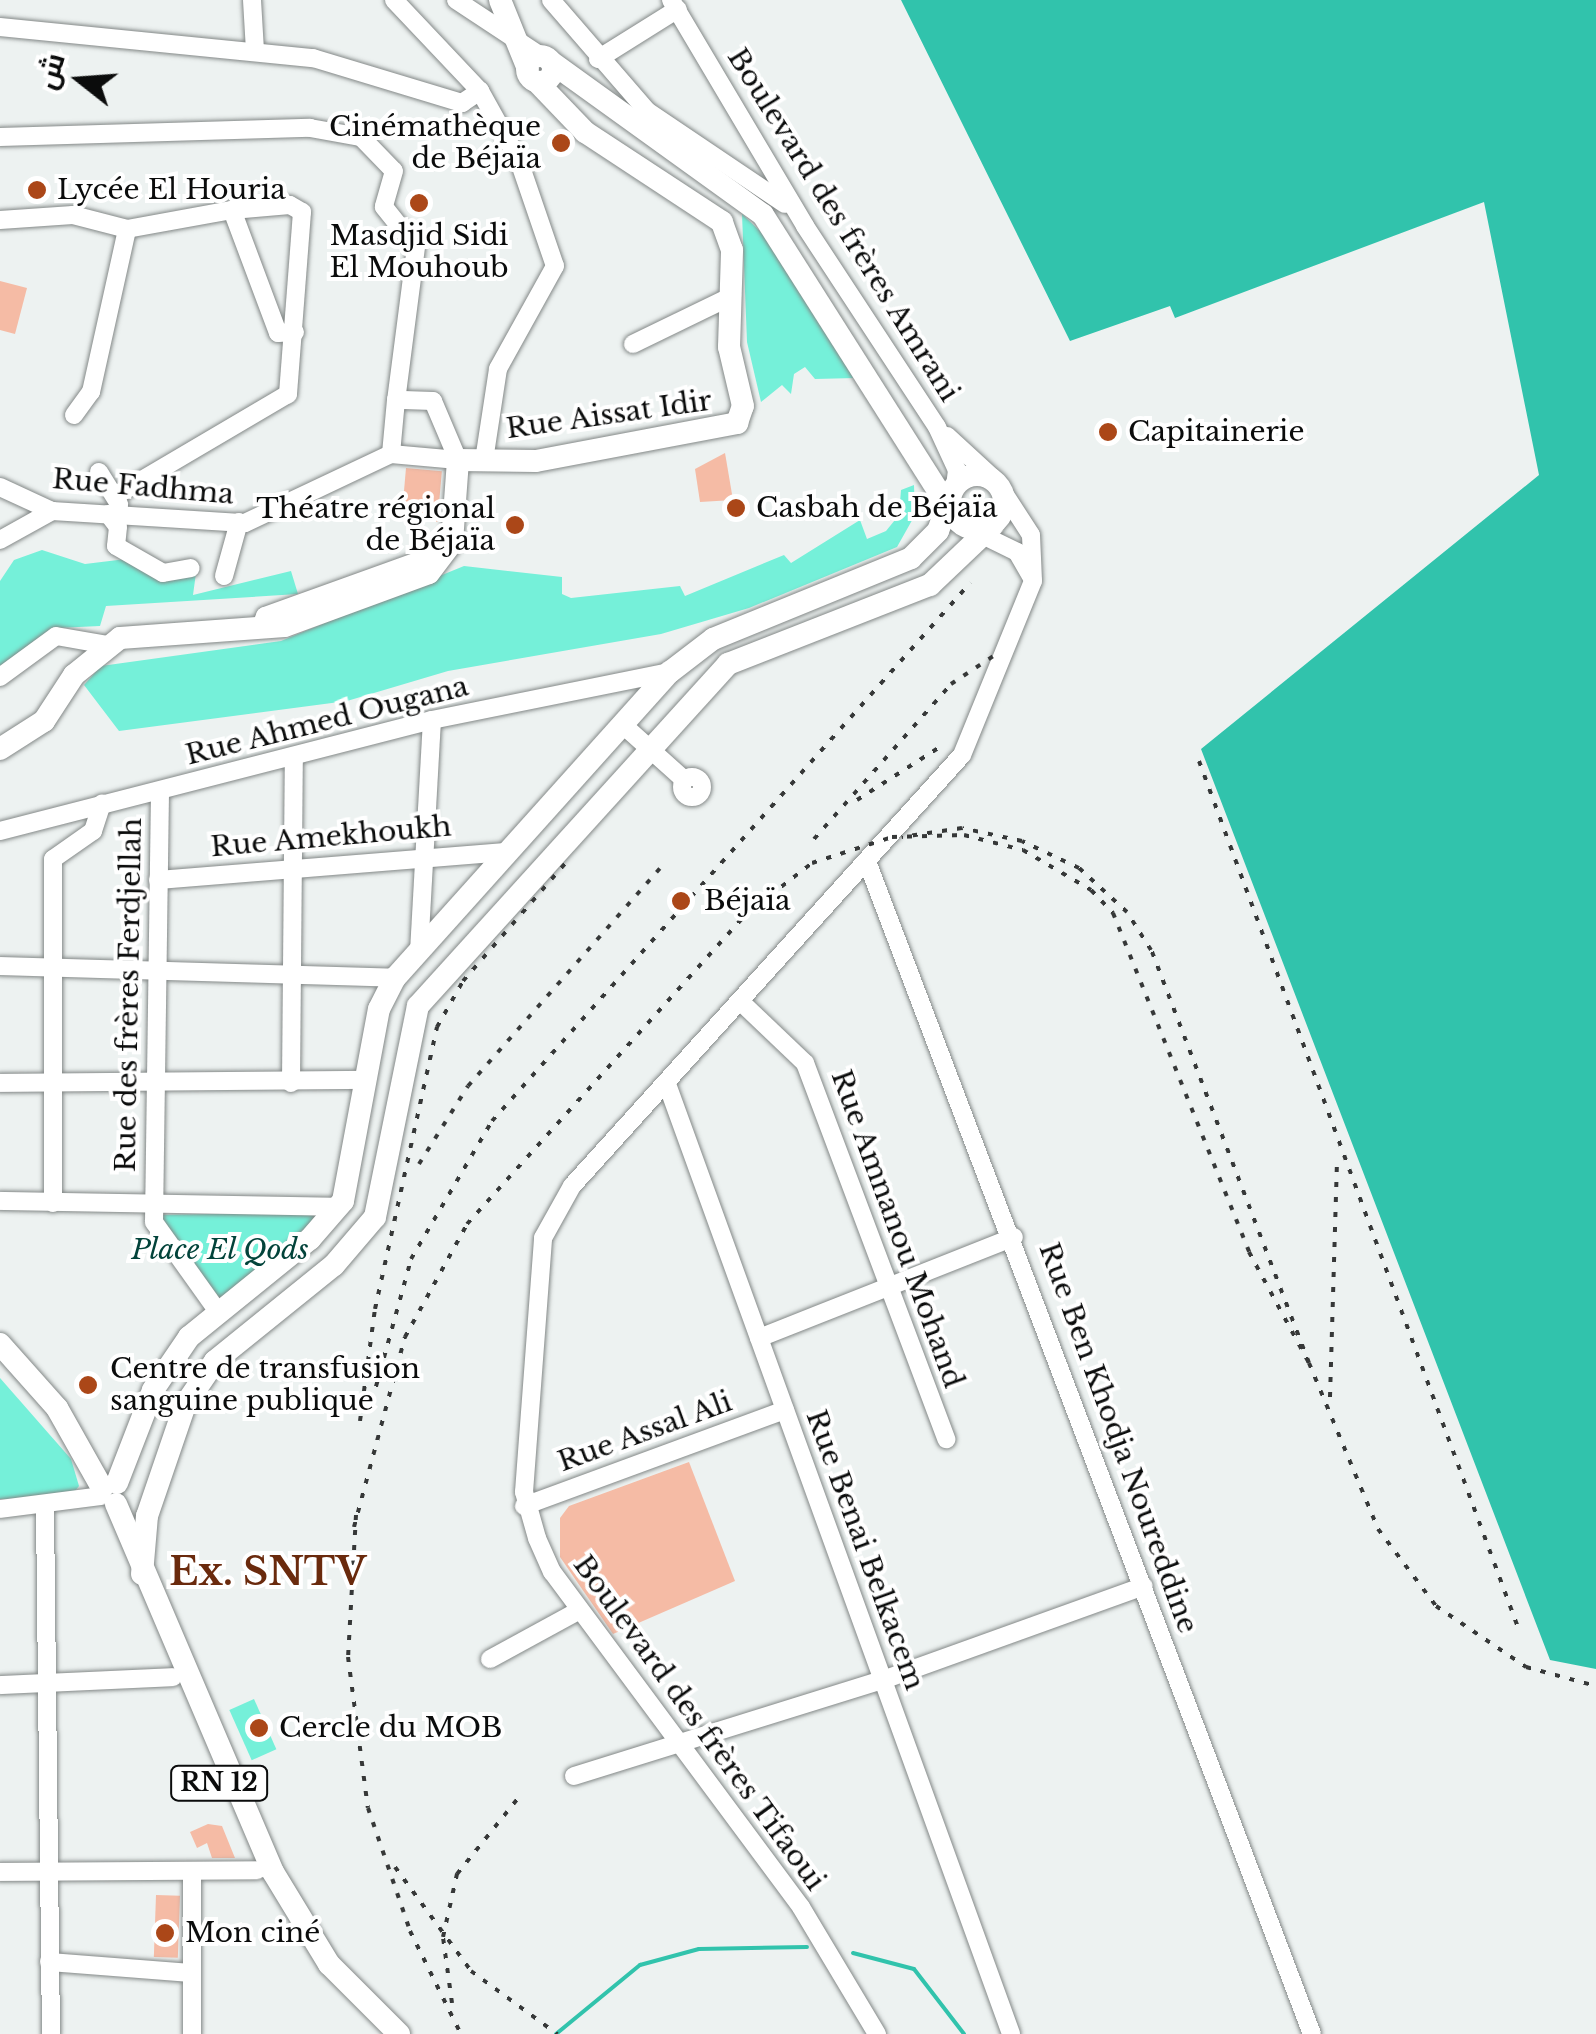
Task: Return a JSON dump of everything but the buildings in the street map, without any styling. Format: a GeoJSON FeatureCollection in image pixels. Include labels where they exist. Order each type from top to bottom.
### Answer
{"type":"FeatureCollection","features":[{"type":"Feature","properties":{"kind":"main road"},"geometry":{"type":"LineString","coordinates":[[111,1494],[153,1390],[189,1337],[339,1207],[355,1161],[379,1009],[395,978],[622,724],[670,672],[713,639],[911,558],[964,505],[998,483],[1003,512],[964,505],[921,456],[763,215],[592,98],[544,71],[512,44],[498,10]]}},
{"type":"Feature","properties":{"kind":"main road"},"geometry":{"type":"LineString","coordinates":[[498,10],[544,71]]}},
{"type":"Feature","properties":{"kind":"main road","name":"Rue Aissat Idir"},"geometry":{"type":"LineString","coordinates":[[458,460],[536,460],[732,426],[743,406],[729,347],[729,236],[712,211],[578,126],[544,71]]}},
{"type":"Feature","properties":{"kind":"main road"},"geometry":{"type":"LineString","coordinates":[[578,126],[582,109],[592,98]]}},
{"type":"Feature","properties":{"kind":"main road"},"geometry":{"type":"LineString","coordinates":[[911,558],[931,514],[921,456]]}},
{"type":"Feature","properties":{"kind":"main road"},"geometry":{"type":"LineString","coordinates":[[0,749],[44,721],[74,675],[108,645],[131,634],[260,629],[422,577],[449,550],[458,460]]}},
{"type":"Feature","properties":{"kind":"main road"},"geometry":{"type":"LineString","coordinates":[[142,1574],[156,1492],[185,1405],[215,1360],[334,1265],[375,1217],[418,1006],[728,664],[930,585],[964,505]]}},
{"type":"Feature","properties":{"kind":"main road"},"geometry":{"type":"LineString","coordinates":[[0,1344],[57,1408],[111,1494]]}},
{"type":"Feature","properties":{"kind":"main road"},"geometry":{"type":"LineString","coordinates":[[111,1494],[156,1492]]}},
{"type":"Feature","properties":{"kind":"main road","name":"RN 12"},"geometry":{"type":"LineString","coordinates":[[111,1494],[142,1574],[276,1877],[329,1964],[399,2034]]}},
{"type":"Feature","properties":{"kind":"main road","name":"RN 12"},"geometry":{"type":"LineString","coordinates":[[111,1494],[173,1678],[256,1870],[320,1971],[382,2034]]}},
{"type":"Feature","properties":{"kind":"street"},"geometry":{"type":"LineString","coordinates":[[252,0],[254,51]]}},
{"type":"Feature","properties":{"kind":"street"},"geometry":{"type":"LineString","coordinates":[[394,0],[480,91],[519,161],[536,220],[556,266],[498,369],[484,460]]}},
{"type":"Feature","properties":{"kind":"street"},"geometry":{"type":"LineString","coordinates":[[456,0],[498,10]]}},
{"type":"Feature","properties":{"kind":"street"},"geometry":{"type":"LineString","coordinates":[[551,0],[646,111],[766,186],[805,226]]}},
{"type":"Feature","properties":{"kind":"street"},"geometry":{"type":"LineString","coordinates":[[598,59],[674,5]]}},
{"type":"Feature","properties":{"kind":"street","name":"Boulevard des frères Amrani"},"geometry":{"type":"LineString","coordinates":[[674,5],[805,226],[937,427],[998,483]]}},
{"type":"Feature","properties":{"kind":"street"},"geometry":{"type":"LineString","coordinates":[[0,27],[254,51],[364,71],[462,103],[480,91]]}},
{"type":"Feature","properties":{"kind":"street"},"geometry":{"type":"LineString","coordinates":[[0,137],[344,128],[394,171],[384,207],[412,237],[416,254],[396,400],[391,454],[458,460],[433,401],[396,400]]}},
{"type":"Feature","properties":{"kind":"street"},"geometry":{"type":"LineString","coordinates":[[0,220],[73,216],[127,228],[232,210],[300,209],[288,394],[115,496]]}},
{"type":"Feature","properties":{"kind":"street"},"geometry":{"type":"LineString","coordinates":[[232,210],[278,333],[295,332]]}},
{"type":"Feature","properties":{"kind":"street"},"geometry":{"type":"LineString","coordinates":[[74,415],[91,392],[127,228]]}},
{"type":"Feature","properties":{"kind":"street"},"geometry":{"type":"LineString","coordinates":[[634,344],[732,296]]}},
{"type":"Feature","properties":{"kind":"street","name":"Boulevard des frères Amrani"},"geometry":{"type":"LineString","coordinates":[[937,427],[964,505]]}},
{"type":"Feature","properties":{"kind":"street","name":"Rue Fadhma"},"geometry":{"type":"LineString","coordinates":[[0,487],[44,511],[239,522],[391,454]]}},
{"type":"Feature","properties":{"kind":"street"},"geometry":{"type":"LineString","coordinates":[[100,472],[115,496],[116,546],[163,572],[191,568]]}},
{"type":"Feature","properties":{"kind":"street","name":"Boulevard des frères Tifaoui"},"geometry":{"type":"LineString","coordinates":[[878,2034],[800,1907],[552,1572],[524,1506],[544,1238],[572,1186],[868,864],[969,744],[1033,582],[1031,535],[998,483]]}},
{"type":"Feature","properties":{"kind":"street"},"geometry":{"type":"LineString","coordinates":[[964,505],[1017,552],[1033,582]]}},
{"type":"Feature","properties":{"kind":"street"},"geometry":{"type":"LineString","coordinates":[[0,540],[44,511]]}},
{"type":"Feature","properties":{"kind":"street"},"geometry":{"type":"LineString","coordinates":[[224,576],[239,522]]}},
{"type":"Feature","properties":{"kind":"street"},"geometry":{"type":"LineString","coordinates":[[0,677],[56,636],[108,645]]}},
{"type":"Feature","properties":{"kind":"street","name":"Rue Ahmed Ougana"},"geometry":{"type":"LineString","coordinates":[[0,831],[432,720],[670,672]]}},
{"type":"Feature","properties":{"kind":"street"},"geometry":{"type":"LineString","coordinates":[[419,952],[432,720]]}},
{"type":"Feature","properties":{"kind":"street"},"geometry":{"type":"LineString","coordinates":[[622,724],[681,778]]}},
{"type":"Feature","properties":{"kind":"street"},"geometry":{"type":"LineString","coordinates":[[292,1083],[294,757]]}},
{"type":"Feature","properties":{"kind":"street","name":"Rue des frères Ferdjellah"},"geometry":{"type":"LineString","coordinates":[[153,1198],[160,1080],[160,792]]}},
{"type":"Feature","properties":{"kind":"street"},"geometry":{"type":"LineString","coordinates":[[54,1203],[53,859],[93,831],[102,803]]}},
{"type":"Feature","properties":{"kind":"street","name":"Rue Amekhoukh"},"geometry":{"type":"LineString","coordinates":[[158,880],[296,864],[508,852]]}},
{"type":"Feature","properties":{"kind":"street","name":"Rue Ben Khodja Noureddine"},"geometry":{"type":"LineString","coordinates":[[868,864],[1014,1237],[1312,2034]]}},
{"type":"Feature","properties":{"kind":"street"},"geometry":{"type":"LineString","coordinates":[[0,966],[395,978]]}},
{"type":"Feature","properties":{"kind":"street","name":"Rue Amnanou Mohand"},"geometry":{"type":"LineString","coordinates":[[742,1004],[806,1063],[946,1439]]}},
{"type":"Feature","properties":{"kind":"street"},"geometry":{"type":"LineString","coordinates":[[0,1083],[366,1080]]}},
{"type":"Feature","properties":{"kind":"street","name":"Rue Benai Belkacem"},"geometry":{"type":"LineString","coordinates":[[667,1084],[1011,2034]]}},
{"type":"Feature","properties":{"kind":"street"},"geometry":{"type":"LineString","coordinates":[[153,1198],[154,1222],[219,1313]]}},
{"type":"Feature","properties":{"kind":"street"},"geometry":{"type":"LineString","coordinates":[[0,1201],[54,1203],[153,1198],[339,1207]]}},
{"type":"Feature","properties":{"kind":"street"},"geometry":{"type":"LineString","coordinates":[[759,1338],[1014,1237]]}},
{"type":"Feature","properties":{"kind":"street","name":"Rue Assal Ali"},"geometry":{"type":"LineString","coordinates":[[524,1506],[785,1410]]}},
{"type":"Feature","properties":{"kind":"street"},"geometry":{"type":"LineString","coordinates":[[0,1508],[45,1509],[111,1494]]}},
{"type":"Feature","properties":{"kind":"street"},"geometry":{"type":"LineString","coordinates":[[45,1509],[50,2034]]}},
{"type":"Feature","properties":{"kind":"street"},"geometry":{"type":"LineString","coordinates":[[574,1776],[682,1747],[883,1680],[1144,1586]]}},
{"type":"Feature","properties":{"kind":"street"},"geometry":{"type":"LineString","coordinates":[[490,1660],[580,1610]]}},
{"type":"Feature","properties":{"kind":"street"},"geometry":{"type":"LineString","coordinates":[[0,1684],[173,1678]]}},
{"type":"Feature","properties":{"kind":"street"},"geometry":{"type":"LineString","coordinates":[[0,1872],[192,1874],[256,1870]]}},
{"type":"Feature","properties":{"kind":"street"},"geometry":{"type":"LineString","coordinates":[[192,1874],[192,2034]]}},
{"type":"Feature","properties":{"kind":"street"},"geometry":{"type":"LineString","coordinates":[[49,1962],[192,1973]]}},
{"type":"Feature","properties":{"kind":"green space"},"geometry":{"type":"Polygon","coordinates":[[[742,214],[765,236],[855,378],[815,379],[805,367],[794,374],[791,394],[782,385],[761,402],[747,342],[742,214]]]}},
{"type":"Feature","properties":{"kind":"green space"},"geometry":{"type":"Polygon","coordinates":[[[914,485],[915,515],[897,547],[749,608],[661,634],[448,671],[347,701],[119,731],[84,685],[101,666],[281,641],[464,566],[562,577],[562,594],[571,598],[680,586],[685,596],[784,555],[791,563],[860,520],[867,539],[886,531],[899,515],[901,490],[914,485]]]}},
{"type":"Feature","properties":{"kind":"green space"},"geometry":{"type":"Polygon","coordinates":[[[42,550],[85,564],[126,559],[196,573],[193,595],[291,571],[298,594],[106,606],[100,626],[57,628],[0,671],[0,581],[14,560],[42,550]]]}},
{"type":"Feature","properties":{"kind":"green space","name":"Place El Qods"},"geometry":{"type":"Polygon","coordinates":[[[330,1212],[210,1308],[152,1215],[330,1212]]]}},
{"type":"Feature","properties":{"kind":"green space"},"geometry":{"type":"Polygon","coordinates":[[[0,1378],[71,1459],[79,1486],[69,1499],[0,1499],[0,1378]]]}},
{"type":"Feature","properties":{"kind":"green space"},"geometry":{"type":"Polygon","coordinates":[[[254,1699],[276,1749],[252,1760],[229,1710],[254,1699]]]}},
{"type":"Feature","properties":{"kind":"shaded area"},"geometry":{"type":"Polygon","coordinates":[[[901,0],[1596,0],[1596,1669],[1550,1660],[1201,749],[1539,475],[1484,202],[1175,318],[1170,306],[1070,341],[901,0]]]}},
{"type":"Feature","properties":{"kind":"waterway"},"geometry":{"type":"LineString","coordinates":[[556,2034],[640,1965],[699,1949],[807,1947]]}},
{"type":"Feature","properties":{"kind":"waterway"},"geometry":{"type":"LineString","coordinates":[[853,1953],[914,1969],[964,2034]]}},
{"type":"Feature","properties":{"kind":"railway"},"geometry":{"type":"LineString","coordinates":[[372,1401],[411,1259],[492,1121],[970,583]]}},
{"type":"Feature","properties":{"kind":"railway"},"geometry":{"type":"LineString","coordinates":[[814,839],[951,684],[998,653]]}},
{"type":"Feature","properties":{"kind":"railway"},"geometry":{"type":"LineString","coordinates":[[857,800],[943,745]]}},
{"type":"Feature","properties":{"kind":"railway"},"geometry":{"type":"LineString","coordinates":[[1199,761],[1517,1625]]}},
{"type":"Feature","properties":{"kind":"railway"},"geometry":{"type":"LineString","coordinates":[[354,1527],[405,1337],[467,1224],[746,914],[812,863],[892,837],[964,835],[1023,850],[1091,890],[1113,913],[1249,1252],[1309,1363],[1151,950],[1127,912],[1079,868],[1022,841],[962,828],[902,837]]}},
{"type":"Feature","properties":{"kind":"railway"},"geometry":{"type":"LineString","coordinates":[[360,1421],[375,1309],[437,1027],[463,981],[568,860]]}},
{"type":"Feature","properties":{"kind":"railway"},"geometry":{"type":"LineString","coordinates":[[419,1164],[468,1086],[661,867]]}},
{"type":"Feature","properties":{"kind":"railway"},"geometry":{"type":"LineString","coordinates":[[1330,1397],[1337,1158]]}},
{"type":"Feature","properties":{"kind":"railway"},"geometry":{"type":"LineString","coordinates":[[1309,1363],[1378,1529],[1436,1606],[1526,1667],[1596,1686]]}},
{"type":"Feature","properties":{"kind":"railway"},"geometry":{"type":"LineString","coordinates":[[356,1515],[348,1657],[368,1808],[410,1931],[461,2034]]}},
{"type":"Feature","properties":{"kind":"railway"},"geometry":{"type":"LineString","coordinates":[[452,2003],[443,1937],[457,1874],[518,1798]]}},
{"type":"Feature","properties":{"kind":"railway"},"geometry":{"type":"LineString","coordinates":[[395,1867],[471,1971],[557,2034]]}},
{"type":"Feature","properties":{"kind":"place","name":"Cinémathèque de Béjaïa"},"geometry":{"type":"Point","coordinates":[561,143]}},
{"type":"Feature","properties":{"kind":"place","name":"Lycée El Houria"},"geometry":{"type":"Point","coordinates":[37,190]}},
{"type":"Feature","properties":{"kind":"place","name":"Masdjid Sidi El Mouhoub"},"geometry":{"type":"Point","coordinates":[419,203]}},
{"type":"Feature","properties":{"kind":"place","name":"Capitainerie"},"geometry":{"type":"Point","coordinates":[1108,432]}},
{"type":"Feature","properties":{"kind":"place","name":"Casbah de Béjaïa"},"geometry":{"type":"Point","coordinates":[736,508]}},
{"type":"Feature","properties":{"kind":"place","name":"Théatre régional de Béjaïa"},"geometry":{"type":"Point","coordinates":[515,525]}},
{"type":"Feature","properties":{"kind":"place","name":"Béjaïa"},"geometry":{"type":"Point","coordinates":[681,901]}},
{"type":"Feature","properties":{"kind":"place","name":"Centre de transfusion sanguine publique"},"geometry":{"type":"Point","coordinates":[88,1385]}},
{"type":"Feature","properties":{"kind":"place","name":"Cercle du MOB"},"geometry":{"type":"Point","coordinates":[259,1728]}},
{"type":"Feature","properties":{"kind":"place","name":"Mon ciné"},"geometry":{"type":"Point","coordinates":[165,1933]}},
{"type":"Feature","properties":{"kind":"district","name":"Ex. SNTV"},"geometry":{"type":"Point","coordinates":[268,1572]}}]}
